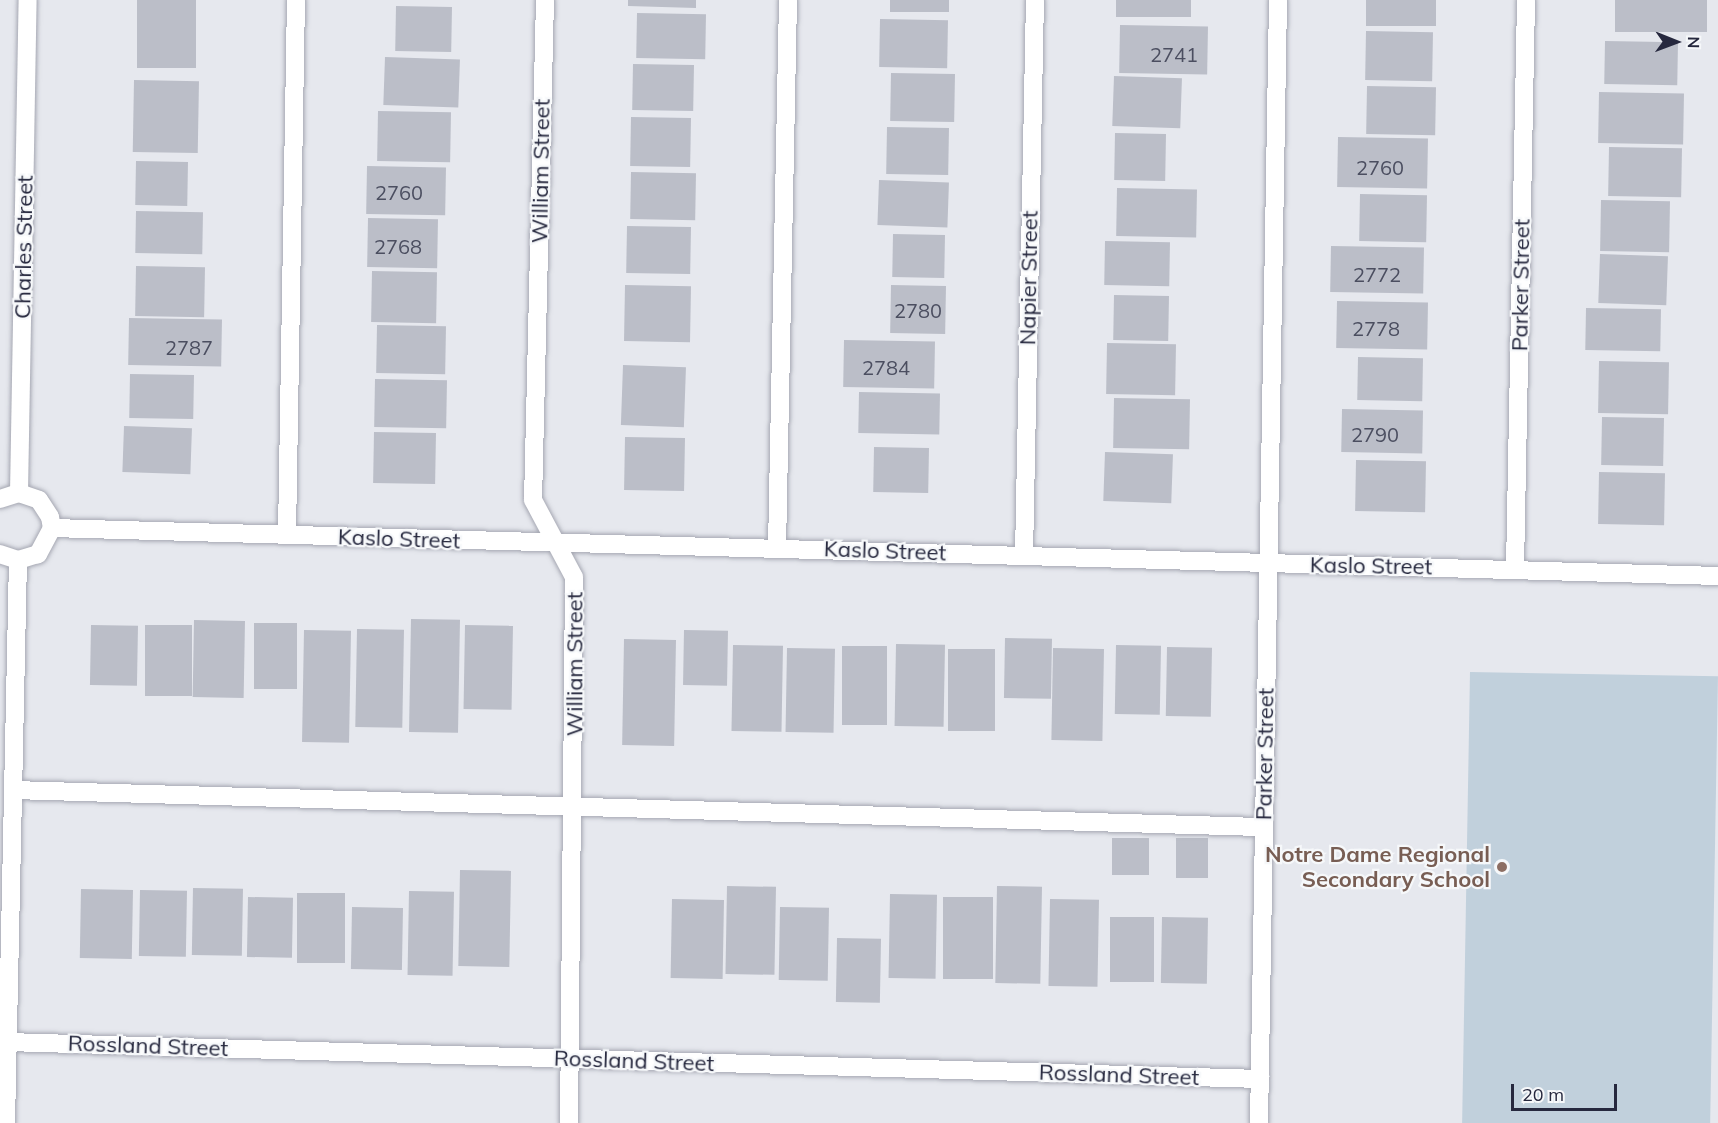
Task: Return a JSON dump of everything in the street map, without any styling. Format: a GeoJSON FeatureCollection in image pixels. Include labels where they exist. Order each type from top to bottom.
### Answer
{"type":"FeatureCollection","features":[{"type":"Feature","properties":{"kind":"street","name":"Charles Street"},"geometry":{"type":"LineString","coordinates":[[19,493],[28,0]]}},
{"type":"Feature","properties":{"kind":"street"},"geometry":{"type":"LineString","coordinates":[[286,535],[296,0]]}},
{"type":"Feature","properties":{"kind":"street","name":"William Street"},"geometry":{"type":"LineString","coordinates":[[545,0],[533,500],[574,578],[575,805],[569,1123]]}},
{"type":"Feature","properties":{"kind":"street"},"geometry":{"type":"LineString","coordinates":[[777,548],[788,0]]}},
{"type":"Feature","properties":{"kind":"street","name":"Napier Street"},"geometry":{"type":"LineString","coordinates":[[1024,556],[1035,0]]}},
{"type":"Feature","properties":{"kind":"street","name":"Parker Street"},"geometry":{"type":"LineString","coordinates":[[1259,1123],[1278,0]]}},
{"type":"Feature","properties":{"kind":"street","name":"Parker Street"},"geometry":{"type":"LineString","coordinates":[[1515,569],[1527,0]]}},
{"type":"Feature","properties":{"kind":"street"},"geometry":{"type":"LineString","coordinates":[[0,499],[19,493],[39,500],[50,517],[52,528],[50,538],[38,554],[18,560],[0,554]]}},
{"type":"Feature","properties":{"kind":"street","name":"Kaslo Street"},"geometry":{"type":"LineString","coordinates":[[52,528],[1718,576]]}},
{"type":"Feature","properties":{"kind":"street"},"geometry":{"type":"LineString","coordinates":[[6,1123],[18,560]]}},
{"type":"Feature","properties":{"kind":"street"},"geometry":{"type":"LineString","coordinates":[[13,790],[1263,827]]}},
{"type":"Feature","properties":{"kind":"street","name":"Rossland Street"},"geometry":{"type":"LineString","coordinates":[[7,1042],[1260,1079]]}},
{"type":"Feature","properties":{"kind":"shaded area"},"geometry":{"type":"Polygon","coordinates":[[[1470,672],[1718,676],[1710,1123],[1462,1123],[1470,672]]]}},
{"type":"Feature","properties":{"kind":"building"},"geometry":{"type":"Polygon","coordinates":[[[137,0],[196,0],[196,68],[137,68],[137,0]]]}},
{"type":"Feature","properties":{"kind":"building"},"geometry":{"type":"Polygon","coordinates":[[[628,0],[696,0],[696,8],[628,6],[628,0]]]}},
{"type":"Feature","properties":{"kind":"building"},"geometry":{"type":"Polygon","coordinates":[[[890,0],[949,0],[949,12],[890,12],[890,0]]]}},
{"type":"Feature","properties":{"kind":"building"},"geometry":{"type":"Polygon","coordinates":[[[1116,0],[1191,0],[1191,17],[1116,17],[1116,0]]]}},
{"type":"Feature","properties":{"kind":"building"},"geometry":{"type":"Polygon","coordinates":[[[1366,0],[1436,0],[1436,26],[1366,26],[1366,0]]]}},
{"type":"Feature","properties":{"kind":"building"},"geometry":{"type":"Polygon","coordinates":[[[1615,0],[1707,0],[1707,32],[1615,32],[1615,0]]]}},
{"type":"Feature","properties":{"kind":"building"},"geometry":{"type":"Polygon","coordinates":[[[396,6],[452,7],[451,52],[395,51],[396,6]]]}},
{"type":"Feature","properties":{"kind":"building"},"geometry":{"type":"Polygon","coordinates":[[[637,13],[706,14],[705,59],[636,58],[637,13]]]}},
{"type":"Feature","properties":{"kind":"building"},"geometry":{"type":"Polygon","coordinates":[[[880,19],[948,20],[947,68],[879,67],[880,19]]]}},
{"type":"Feature","properties":{"kind":"building"},"geometry":{"type":"Polygon","coordinates":[[[1120,25],[1208,27],[1207,75],[1119,73],[1120,25]]]}},
{"type":"Feature","properties":{"kind":"building"},"geometry":{"type":"Polygon","coordinates":[[[1366,31],[1433,32],[1432,81],[1365,80],[1366,31]]]}},
{"type":"Feature","properties":{"kind":"building"},"geometry":{"type":"Polygon","coordinates":[[[1605,41],[1678,42],[1677,85],[1604,84],[1605,41]]]}},
{"type":"Feature","properties":{"kind":"building"},"geometry":{"type":"Polygon","coordinates":[[[385,57],[460,60],[458,108],[383,105],[385,57]]]}},
{"type":"Feature","properties":{"kind":"building"},"geometry":{"type":"Polygon","coordinates":[[[633,64],[694,65],[693,111],[632,110],[633,64]]]}},
{"type":"Feature","properties":{"kind":"building"},"geometry":{"type":"Polygon","coordinates":[[[891,73],[955,74],[954,122],[890,121],[891,73]]]}},
{"type":"Feature","properties":{"kind":"building"},"geometry":{"type":"Polygon","coordinates":[[[1114,76],[1182,78],[1180,128],[1112,126],[1114,76]]]}},
{"type":"Feature","properties":{"kind":"building"},"geometry":{"type":"Polygon","coordinates":[[[134,80],[199,81],[198,153],[133,152],[134,80]]]}},
{"type":"Feature","properties":{"kind":"building"},"geometry":{"type":"Polygon","coordinates":[[[1367,86],[1436,87],[1435,135],[1366,134],[1367,86]]]}},
{"type":"Feature","properties":{"kind":"building"},"geometry":{"type":"Polygon","coordinates":[[[1599,92],[1684,93],[1683,144],[1598,143],[1599,92]]]}},
{"type":"Feature","properties":{"kind":"building"},"geometry":{"type":"Polygon","coordinates":[[[378,111],[451,112],[450,162],[377,161],[378,111]]]}},
{"type":"Feature","properties":{"kind":"building"},"geometry":{"type":"Polygon","coordinates":[[[631,117],[691,118],[690,167],[630,166],[631,117]]]}},
{"type":"Feature","properties":{"kind":"building"},"geometry":{"type":"Polygon","coordinates":[[[887,127],[949,128],[948,175],[886,174],[887,127]]]}},
{"type":"Feature","properties":{"kind":"building"},"geometry":{"type":"Polygon","coordinates":[[[1115,133],[1166,134],[1165,181],[1114,180],[1115,133]]]}},
{"type":"Feature","properties":{"kind":"building"},"geometry":{"type":"Polygon","coordinates":[[[1338,137],[1428,139],[1427,189],[1337,187],[1338,137]]]}},
{"type":"Feature","properties":{"kind":"building"},"geometry":{"type":"Polygon","coordinates":[[[1609,147],[1682,148],[1681,197],[1608,196],[1609,147]]]}},
{"type":"Feature","properties":{"kind":"building"},"geometry":{"type":"Polygon","coordinates":[[[136,161],[188,162],[187,206],[135,205],[136,161]]]}},
{"type":"Feature","properties":{"kind":"building"},"geometry":{"type":"Polygon","coordinates":[[[367,166],[446,167],[445,215],[366,214],[367,166]]]}},
{"type":"Feature","properties":{"kind":"building"},"geometry":{"type":"Polygon","coordinates":[[[631,172],[696,173],[695,220],[630,219],[631,172]]]}},
{"type":"Feature","properties":{"kind":"building"},"geometry":{"type":"Polygon","coordinates":[[[879,180],[949,182],[947,227],[877,225],[879,180]]]}},
{"type":"Feature","properties":{"kind":"building"},"geometry":{"type":"Polygon","coordinates":[[[1117,188],[1197,189],[1196,237],[1116,236],[1117,188]]]}},
{"type":"Feature","properties":{"kind":"building"},"geometry":{"type":"Polygon","coordinates":[[[1360,194],[1427,195],[1426,242],[1359,241],[1360,194]]]}},
{"type":"Feature","properties":{"kind":"building"},"geometry":{"type":"Polygon","coordinates":[[[1601,200],[1670,201],[1669,252],[1600,251],[1601,200]]]}},
{"type":"Feature","properties":{"kind":"building"},"geometry":{"type":"Polygon","coordinates":[[[136,211],[203,212],[202,254],[135,253],[136,211]]]}},
{"type":"Feature","properties":{"kind":"building"},"geometry":{"type":"Polygon","coordinates":[[[368,218],[438,219],[437,268],[367,267],[368,218]]]}},
{"type":"Feature","properties":{"kind":"building"},"geometry":{"type":"Polygon","coordinates":[[[627,226],[691,227],[690,274],[626,273],[627,226]]]}},
{"type":"Feature","properties":{"kind":"building"},"geometry":{"type":"Polygon","coordinates":[[[893,234],[945,235],[944,278],[892,277],[893,234]]]}},
{"type":"Feature","properties":{"kind":"building"},"geometry":{"type":"Polygon","coordinates":[[[1105,241],[1170,242],[1169,286],[1104,285],[1105,241]]]}},
{"type":"Feature","properties":{"kind":"building"},"geometry":{"type":"Polygon","coordinates":[[[1331,246],[1424,248],[1423,294],[1330,292],[1331,246]]]}},
{"type":"Feature","properties":{"kind":"building"},"geometry":{"type":"Polygon","coordinates":[[[1600,254],[1668,256],[1666,305],[1598,303],[1600,254]]]}},
{"type":"Feature","properties":{"kind":"building"},"geometry":{"type":"Polygon","coordinates":[[[136,266],[205,267],[204,317],[135,316],[136,266]]]}},
{"type":"Feature","properties":{"kind":"building"},"geometry":{"type":"Polygon","coordinates":[[[372,271],[437,272],[436,323],[371,322],[372,271]]]}},
{"type":"Feature","properties":{"kind":"building"},"geometry":{"type":"Polygon","coordinates":[[[625,285],[691,286],[690,342],[624,341],[625,285]]]}},
{"type":"Feature","properties":{"kind":"building"},"geometry":{"type":"Polygon","coordinates":[[[891,285],[946,286],[945,334],[890,333],[891,285]]]}},
{"type":"Feature","properties":{"kind":"building"},"geometry":{"type":"Polygon","coordinates":[[[1114,295],[1169,296],[1168,341],[1113,340],[1114,295]]]}},
{"type":"Feature","properties":{"kind":"building"},"geometry":{"type":"Polygon","coordinates":[[[1337,301],[1428,303],[1427,350],[1336,348],[1337,301]]]}},
{"type":"Feature","properties":{"kind":"building"},"geometry":{"type":"Polygon","coordinates":[[[1586,308],[1661,309],[1660,351],[1585,350],[1586,308]]]}},
{"type":"Feature","properties":{"kind":"building"},"geometry":{"type":"Polygon","coordinates":[[[129,318],[222,320],[221,367],[128,365],[129,318]]]}},
{"type":"Feature","properties":{"kind":"building"},"geometry":{"type":"Polygon","coordinates":[[[377,325],[446,326],[445,374],[376,373],[377,325]]]}},
{"type":"Feature","properties":{"kind":"building"},"geometry":{"type":"Polygon","coordinates":[[[844,340],[935,342],[934,389],[843,387],[844,340]]]}},
{"type":"Feature","properties":{"kind":"building"},"geometry":{"type":"Polygon","coordinates":[[[1107,343],[1176,344],[1175,395],[1106,394],[1107,343]]]}},
{"type":"Feature","properties":{"kind":"building"},"geometry":{"type":"Polygon","coordinates":[[[1358,357],[1423,358],[1422,401],[1357,400],[1358,357]]]}},
{"type":"Feature","properties":{"kind":"building"},"geometry":{"type":"Polygon","coordinates":[[[1599,361],[1669,362],[1668,414],[1598,413],[1599,361]]]}},
{"type":"Feature","properties":{"kind":"building"},"geometry":{"type":"Polygon","coordinates":[[[623,365],[686,367],[684,427],[621,425],[623,365]]]}},
{"type":"Feature","properties":{"kind":"building"},"geometry":{"type":"Polygon","coordinates":[[[130,374],[194,375],[193,419],[129,418],[130,374]]]}},
{"type":"Feature","properties":{"kind":"building"},"geometry":{"type":"Polygon","coordinates":[[[375,379],[447,380],[446,428],[374,427],[375,379]]]}},
{"type":"Feature","properties":{"kind":"building"},"geometry":{"type":"Polygon","coordinates":[[[859,392],[940,393],[939,434],[858,433],[859,392]]]}},
{"type":"Feature","properties":{"kind":"building"},"geometry":{"type":"Polygon","coordinates":[[[1114,398],[1190,399],[1189,449],[1113,448],[1114,398]]]}},
{"type":"Feature","properties":{"kind":"building"},"geometry":{"type":"Polygon","coordinates":[[[1342,409],[1423,410],[1422,453],[1341,452],[1342,409]]]}},
{"type":"Feature","properties":{"kind":"building"},"geometry":{"type":"Polygon","coordinates":[[[1602,417],[1664,418],[1663,466],[1601,465],[1602,417]]]}},
{"type":"Feature","properties":{"kind":"building"},"geometry":{"type":"Polygon","coordinates":[[[124,426],[192,428],[190,474],[122,472],[124,426]]]}},
{"type":"Feature","properties":{"kind":"building"},"geometry":{"type":"Polygon","coordinates":[[[374,432],[436,433],[435,484],[373,483],[374,432]]]}},
{"type":"Feature","properties":{"kind":"building"},"geometry":{"type":"Polygon","coordinates":[[[625,437],[685,438],[684,491],[624,490],[625,437]]]}},
{"type":"Feature","properties":{"kind":"building"},"geometry":{"type":"Polygon","coordinates":[[[874,447],[929,448],[928,493],[873,492],[874,447]]]}},
{"type":"Feature","properties":{"kind":"building"},"geometry":{"type":"Polygon","coordinates":[[[1105,452],[1173,454],[1171,503],[1103,501],[1105,452]]]}},
{"type":"Feature","properties":{"kind":"building"},"geometry":{"type":"Polygon","coordinates":[[[1356,460],[1426,461],[1425,512],[1355,511],[1356,460]]]}},
{"type":"Feature","properties":{"kind":"building"},"geometry":{"type":"Polygon","coordinates":[[[1599,472],[1665,473],[1664,525],[1598,524],[1599,472]]]}},
{"type":"Feature","properties":{"kind":"building"},"geometry":{"type":"Polygon","coordinates":[[[411,619],[460,620],[458,733],[409,732],[411,619]]]}},
{"type":"Feature","properties":{"kind":"building"},"geometry":{"type":"Polygon","coordinates":[[[194,620],[245,621],[244,698],[193,697],[194,620]]]}},
{"type":"Feature","properties":{"kind":"building"},"geometry":{"type":"Polygon","coordinates":[[[254,623],[297,623],[297,689],[254,689],[254,623]]]}},
{"type":"Feature","properties":{"kind":"building"},"geometry":{"type":"Polygon","coordinates":[[[91,625],[138,626],[137,686],[90,685],[91,625]]]}},
{"type":"Feature","properties":{"kind":"building"},"geometry":{"type":"Polygon","coordinates":[[[145,625],[192,625],[192,696],[145,696],[145,625]]]}},
{"type":"Feature","properties":{"kind":"building"},"geometry":{"type":"Polygon","coordinates":[[[465,625],[513,626],[512,710],[464,709],[465,625]]]}},
{"type":"Feature","properties":{"kind":"building"},"geometry":{"type":"Polygon","coordinates":[[[357,629],[404,630],[402,728],[355,727],[357,629]]]}},
{"type":"Feature","properties":{"kind":"building"},"geometry":{"type":"Polygon","coordinates":[[[304,630],[351,631],[349,743],[302,742],[304,630]]]}},
{"type":"Feature","properties":{"kind":"building"},"geometry":{"type":"Polygon","coordinates":[[[684,630],[728,631],[727,686],[683,685],[684,630]]]}},
{"type":"Feature","properties":{"kind":"building"},"geometry":{"type":"Polygon","coordinates":[[[1005,638],[1052,639],[1051,699],[1004,698],[1005,638]]]}},
{"type":"Feature","properties":{"kind":"building"},"geometry":{"type":"Polygon","coordinates":[[[624,639],[676,640],[674,746],[622,745],[624,639]]]}},
{"type":"Feature","properties":{"kind":"building"},"geometry":{"type":"Polygon","coordinates":[[[896,644],[945,645],[944,727],[895,726],[896,644]]]}},
{"type":"Feature","properties":{"kind":"building"},"geometry":{"type":"Polygon","coordinates":[[[733,645],[783,646],[781,732],[731,731],[733,645]]]}},
{"type":"Feature","properties":{"kind":"building"},"geometry":{"type":"Polygon","coordinates":[[[1116,645],[1161,646],[1160,715],[1115,714],[1116,645]]]}},
{"type":"Feature","properties":{"kind":"building"},"geometry":{"type":"Polygon","coordinates":[[[842,646],[887,646],[887,725],[842,725],[842,646]]]}},
{"type":"Feature","properties":{"kind":"building"},"geometry":{"type":"Polygon","coordinates":[[[1167,647],[1212,648],[1211,717],[1166,716],[1167,647]]]}},
{"type":"Feature","properties":{"kind":"building"},"geometry":{"type":"Polygon","coordinates":[[[787,648],[835,649],[834,733],[786,732],[787,648]]]}},
{"type":"Feature","properties":{"kind":"building"},"geometry":{"type":"Polygon","coordinates":[[[1053,648],[1104,649],[1102,741],[1051,740],[1053,648]]]}},
{"type":"Feature","properties":{"kind":"building"},"geometry":{"type":"Polygon","coordinates":[[[948,649],[995,649],[995,731],[948,731],[948,649]]]}},
{"type":"Feature","properties":{"kind":"building"},"geometry":{"type":"Polygon","coordinates":[[[1112,838],[1149,838],[1149,875],[1112,875],[1112,838]]]}},
{"type":"Feature","properties":{"kind":"building"},"geometry":{"type":"Polygon","coordinates":[[[1176,838],[1208,838],[1208,878],[1176,878],[1176,838]]]}},
{"type":"Feature","properties":{"kind":"building"},"geometry":{"type":"Polygon","coordinates":[[[460,870],[511,871],[509,967],[458,966],[460,870]]]}},
{"type":"Feature","properties":{"kind":"building"},"geometry":{"type":"Polygon","coordinates":[[[727,886],[776,887],[774,975],[725,974],[727,886]]]}},
{"type":"Feature","properties":{"kind":"building"},"geometry":{"type":"Polygon","coordinates":[[[997,886],[1042,887],[1040,984],[995,983],[997,886]]]}},
{"type":"Feature","properties":{"kind":"building"},"geometry":{"type":"Polygon","coordinates":[[[193,888],[243,889],[242,956],[192,955],[193,888]]]}},
{"type":"Feature","properties":{"kind":"building"},"geometry":{"type":"Polygon","coordinates":[[[81,889],[133,890],[132,959],[80,958],[81,889]]]}},
{"type":"Feature","properties":{"kind":"building"},"geometry":{"type":"Polygon","coordinates":[[[140,890],[187,891],[186,957],[139,956],[140,890]]]}},
{"type":"Feature","properties":{"kind":"building"},"geometry":{"type":"Polygon","coordinates":[[[409,891],[454,892],[453,976],[408,975],[409,891]]]}},
{"type":"Feature","properties":{"kind":"building"},"geometry":{"type":"Polygon","coordinates":[[[297,893],[345,893],[345,963],[297,963],[297,893]]]}},
{"type":"Feature","properties":{"kind":"building"},"geometry":{"type":"Polygon","coordinates":[[[890,894],[937,895],[936,979],[889,978],[890,894]]]}},
{"type":"Feature","properties":{"kind":"building"},"geometry":{"type":"Polygon","coordinates":[[[248,897],[293,898],[292,958],[247,957],[248,897]]]}},
{"type":"Feature","properties":{"kind":"building"},"geometry":{"type":"Polygon","coordinates":[[[943,897],[993,897],[993,979],[943,979],[943,897]]]}},
{"type":"Feature","properties":{"kind":"building"},"geometry":{"type":"Polygon","coordinates":[[[672,899],[724,900],[723,979],[671,978],[672,899]]]}},
{"type":"Feature","properties":{"kind":"building"},"geometry":{"type":"Polygon","coordinates":[[[1050,899],[1099,900],[1097,987],[1048,986],[1050,899]]]}},
{"type":"Feature","properties":{"kind":"building"},"geometry":{"type":"Polygon","coordinates":[[[352,907],[403,908],[402,970],[351,969],[352,907]]]}},
{"type":"Feature","properties":{"kind":"building"},"geometry":{"type":"Polygon","coordinates":[[[780,907],[829,908],[828,981],[779,980],[780,907]]]}},
{"type":"Feature","properties":{"kind":"building"},"geometry":{"type":"Polygon","coordinates":[[[1110,917],[1154,917],[1154,982],[1110,982],[1110,917]]]}},
{"type":"Feature","properties":{"kind":"building"},"geometry":{"type":"Polygon","coordinates":[[[1162,917],[1208,918],[1207,984],[1161,983],[1162,917]]]}},
{"type":"Feature","properties":{"kind":"building"},"geometry":{"type":"Polygon","coordinates":[[[837,938],[881,939],[880,1003],[836,1002],[837,938]]]}},
{"type":"Feature","properties":{"kind":"place","name":"Notre Dame Regional Secondary School"},"geometry":{"type":"Point","coordinates":[1502,867]}}]}
